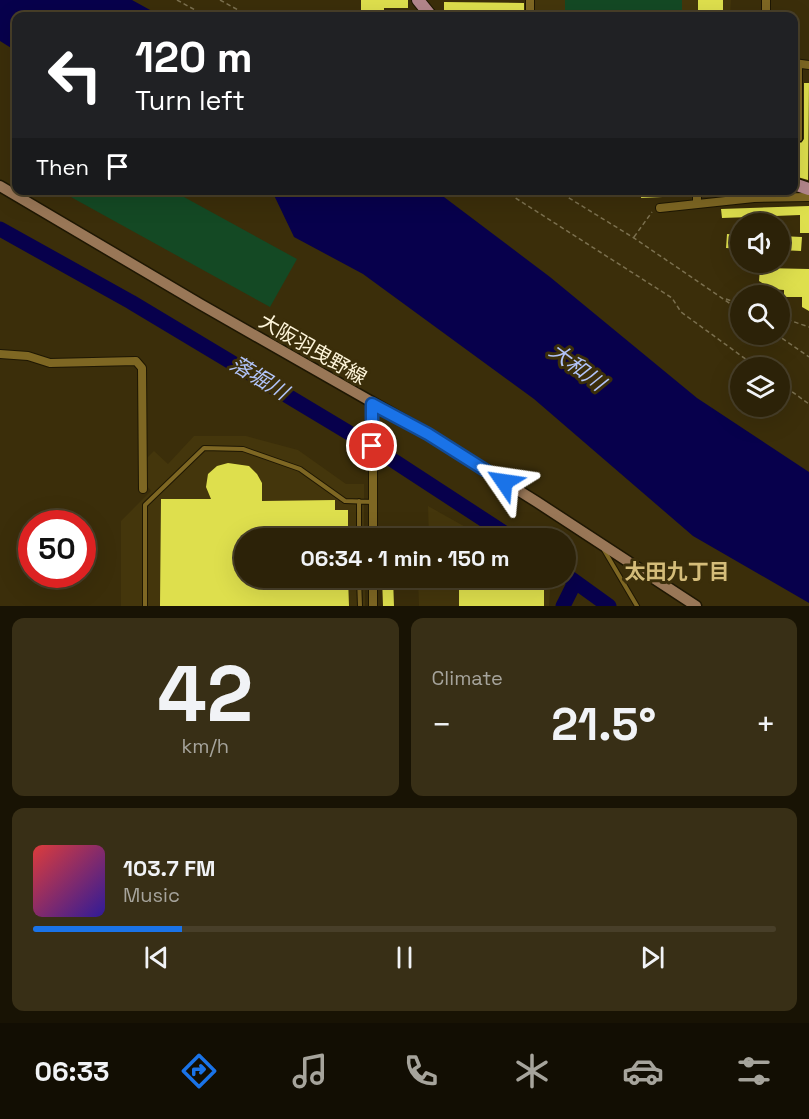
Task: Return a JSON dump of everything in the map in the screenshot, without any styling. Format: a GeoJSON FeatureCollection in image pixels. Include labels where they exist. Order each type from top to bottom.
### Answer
{"type":"FeatureCollection","features":[{"type":"Feature","properties":{"kind":"main road"},"geometry":{"type":"LineString","coordinates":[[417,0],[428,12]]}},
{"type":"Feature","properties":{"kind":"main road","name":"大阪羽曳野線"},"geometry":{"type":"LineString","coordinates":[[15,195],[454,450],[696,606]]}},
{"type":"Feature","properties":{"kind":"street"},"geometry":{"type":"LineString","coordinates":[[697,195],[697,204]]}},
{"type":"Feature","properties":{"kind":"street"},"geometry":{"type":"LineString","coordinates":[[660,208],[754,198],[809,197]]}},
{"type":"Feature","properties":{"kind":"street"},"geometry":{"type":"LineString","coordinates":[[0,354],[28,356],[50,363],[136,362],[142,368],[143,489]]}},
{"type":"Feature","properties":{"kind":"street"},"geometry":{"type":"LineString","coordinates":[[372,404],[373,528]]}},
{"type":"Feature","properties":{"kind":"street"},"geometry":{"type":"LineString","coordinates":[[373,588],[373,606]]}},
{"type":"Feature","properties":{"kind":"lane"},"geometry":{"type":"LineString","coordinates":[[800,139],[801,64]]}},
{"type":"Feature","properties":{"kind":"lane"},"geometry":{"type":"LineString","coordinates":[[145,606],[145,505],[204,448],[243,449],[300,469],[345,501],[372,502]]}},
{"type":"Feature","properties":{"kind":"lane"},"geometry":{"type":"LineString","coordinates":[[359,501],[359,528]]}},
{"type":"Feature","properties":{"kind":"lane"},"geometry":{"type":"LineString","coordinates":[[601,544],[635,606]]}},
{"type":"Feature","properties":{"kind":"lane"},"geometry":{"type":"LineString","coordinates":[[359,588],[360,606]]}},
{"type":"Feature","properties":{"kind":"path"},"geometry":{"type":"LineString","coordinates":[[177,0],[199,12]]}},
{"type":"Feature","properties":{"kind":"path"},"geometry":{"type":"LineString","coordinates":[[220,0],[242,12]]}},
{"type":"Feature","properties":{"kind":"path"},"geometry":{"type":"LineString","coordinates":[[511,195],[672,298],[681,312],[743,357]]}},
{"type":"Feature","properties":{"kind":"path"},"geometry":{"type":"LineString","coordinates":[[564,195],[634,238],[730,303]]}},
{"type":"Feature","properties":{"kind":"path"},"geometry":{"type":"LineString","coordinates":[[634,238],[651,213],[660,208]]}},
{"type":"Feature","properties":{"kind":"path"},"geometry":{"type":"LineString","coordinates":[[722,298],[730,301]]}},
{"type":"Feature","properties":{"kind":"path"},"geometry":{"type":"LineString","coordinates":[[790,320],[809,327]]}},
{"type":"Feature","properties":{"kind":"path"},"geometry":{"type":"LineString","coordinates":[[790,344],[809,357]]}},
{"type":"Feature","properties":{"kind":"path"},"geometry":{"type":"LineString","coordinates":[[790,390],[809,404]]}},
{"type":"Feature","properties":{"kind":"shaded area"},"geometry":{"type":"Polygon","coordinates":[[[531,0],[731,0],[730,12],[531,12],[531,0]]]}},
{"type":"Feature","properties":{"kind":"shaded area"},"geometry":{"type":"Polygon","coordinates":[[[194,436],[246,436],[298,450],[346,484],[364,484],[364,528],[234,528],[234,588],[365,588],[365,606],[121,606],[121,521],[151,491],[147,486],[146,459],[154,451],[168,464],[194,436]]]}},
{"type":"Feature","properties":{"kind":"shaded area"},"geometry":{"type":"Polygon","coordinates":[[[428,506],[467,528],[429,528],[428,506]]]}},
{"type":"Feature","properties":{"kind":"shaded area"},"geometry":{"type":"Polygon","coordinates":[[[418,588],[550,588],[549,606],[419,606],[418,588]]]}},
{"type":"Feature","properties":{"kind":"green space"},"geometry":{"type":"Polygon","coordinates":[[[565,0],[682,0],[682,12],[565,12],[565,0]]]}},
{"type":"Feature","properties":{"kind":"green space"},"geometry":{"type":"Polygon","coordinates":[[[67,195],[180,195],[297,259],[270,307],[67,195]]]}},
{"type":"Feature","properties":{"kind":"water"},"geometry":{"type":"Polygon","coordinates":[[[0,0],[132,0],[154,12],[12,12],[12,48],[0,41],[0,0]]]}},
{"type":"Feature","properties":{"kind":"water","name":"大和川"},"geometry":{"type":"Polygon","coordinates":[[[274,195],[441,195],[550,277],[697,398],[809,472],[809,603],[693,536],[534,399],[363,274],[294,237],[274,195]]]}},
{"type":"Feature","properties":{"kind":"building"},"geometry":{"type":"Polygon","coordinates":[[[361,0],[408,0],[408,8],[384,8],[384,12],[361,12],[361,0]]]}},
{"type":"Feature","properties":{"kind":"building"},"geometry":{"type":"Polygon","coordinates":[[[698,0],[723,0],[723,11],[698,11],[698,0]]]}},
{"type":"Feature","properties":{"kind":"building"},"geometry":{"type":"Polygon","coordinates":[[[444,2],[524,3],[524,12],[444,12],[444,2]]]}},
{"type":"Feature","properties":{"kind":"building"},"geometry":{"type":"Polygon","coordinates":[[[804,83],[809,83],[808,180],[798,177],[798,141],[801,143],[804,139],[804,83]]]}},
{"type":"Feature","properties":{"kind":"building"},"geometry":{"type":"Polygon","coordinates":[[[641,195],[684,195],[684,196],[641,198],[641,195]]]}},
{"type":"Feature","properties":{"kind":"building"},"geometry":{"type":"Polygon","coordinates":[[[809,206],[809,233],[800,233],[800,215],[730,213],[730,218],[722,218],[721,209],[809,206]]]}},
{"type":"Feature","properties":{"kind":"building"},"geometry":{"type":"Polygon","coordinates":[[[727,234],[730,234],[730,248],[726,248],[727,234]]]}},
{"type":"Feature","properties":{"kind":"building"},"geometry":{"type":"Polygon","coordinates":[[[790,236],[802,237],[801,251],[790,250],[790,236]]]}},
{"type":"Feature","properties":{"kind":"building"},"geometry":{"type":"Polygon","coordinates":[[[790,269],[809,269],[809,311],[802,307],[802,297],[790,297],[790,285],[766,285],[759,281],[760,273],[790,273],[790,269]]]}},
{"type":"Feature","properties":{"kind":"building"},"geometry":{"type":"Polygon","coordinates":[[[228,463],[249,466],[262,483],[262,501],[335,500],[335,510],[348,510],[348,528],[234,528],[234,588],[348,588],[349,606],[160,606],[161,499],[211,499],[206,487],[208,474],[217,466],[228,463]]]}},
{"type":"Feature","properties":{"kind":"building"},"geometry":{"type":"Polygon","coordinates":[[[382,588],[393,588],[394,606],[383,606],[382,588]]]}},
{"type":"Feature","properties":{"kind":"building"},"geometry":{"type":"Polygon","coordinates":[[[459,588],[544,588],[544,606],[459,606],[459,588]]]}},
{"type":"Feature","properties":{"kind":"waterway","name":"落堀川"},"geometry":{"type":"LineString","coordinates":[[0,229],[131,302],[371,446],[497,528]]}},
{"type":"Feature","properties":{"kind":"waterway","name":"落堀川"},"geometry":{"type":"LineString","coordinates":[[576,582],[609,606]]}},
{"type":"Feature","properties":{"kind":"waterway"},"geometry":{"type":"LineString","coordinates":[[563,606],[572,588]]}},
{"type":"Feature","properties":{"kind":"district","name":"太田九丁目"},"geometry":{"type":"Point","coordinates":[677,572]}},
{"type":"Feature","properties":{"kind":"route"},"geometry":{"type":"LineString","coordinates":[[372,446],[372,404],[428,434],[504,482]]}}]}
